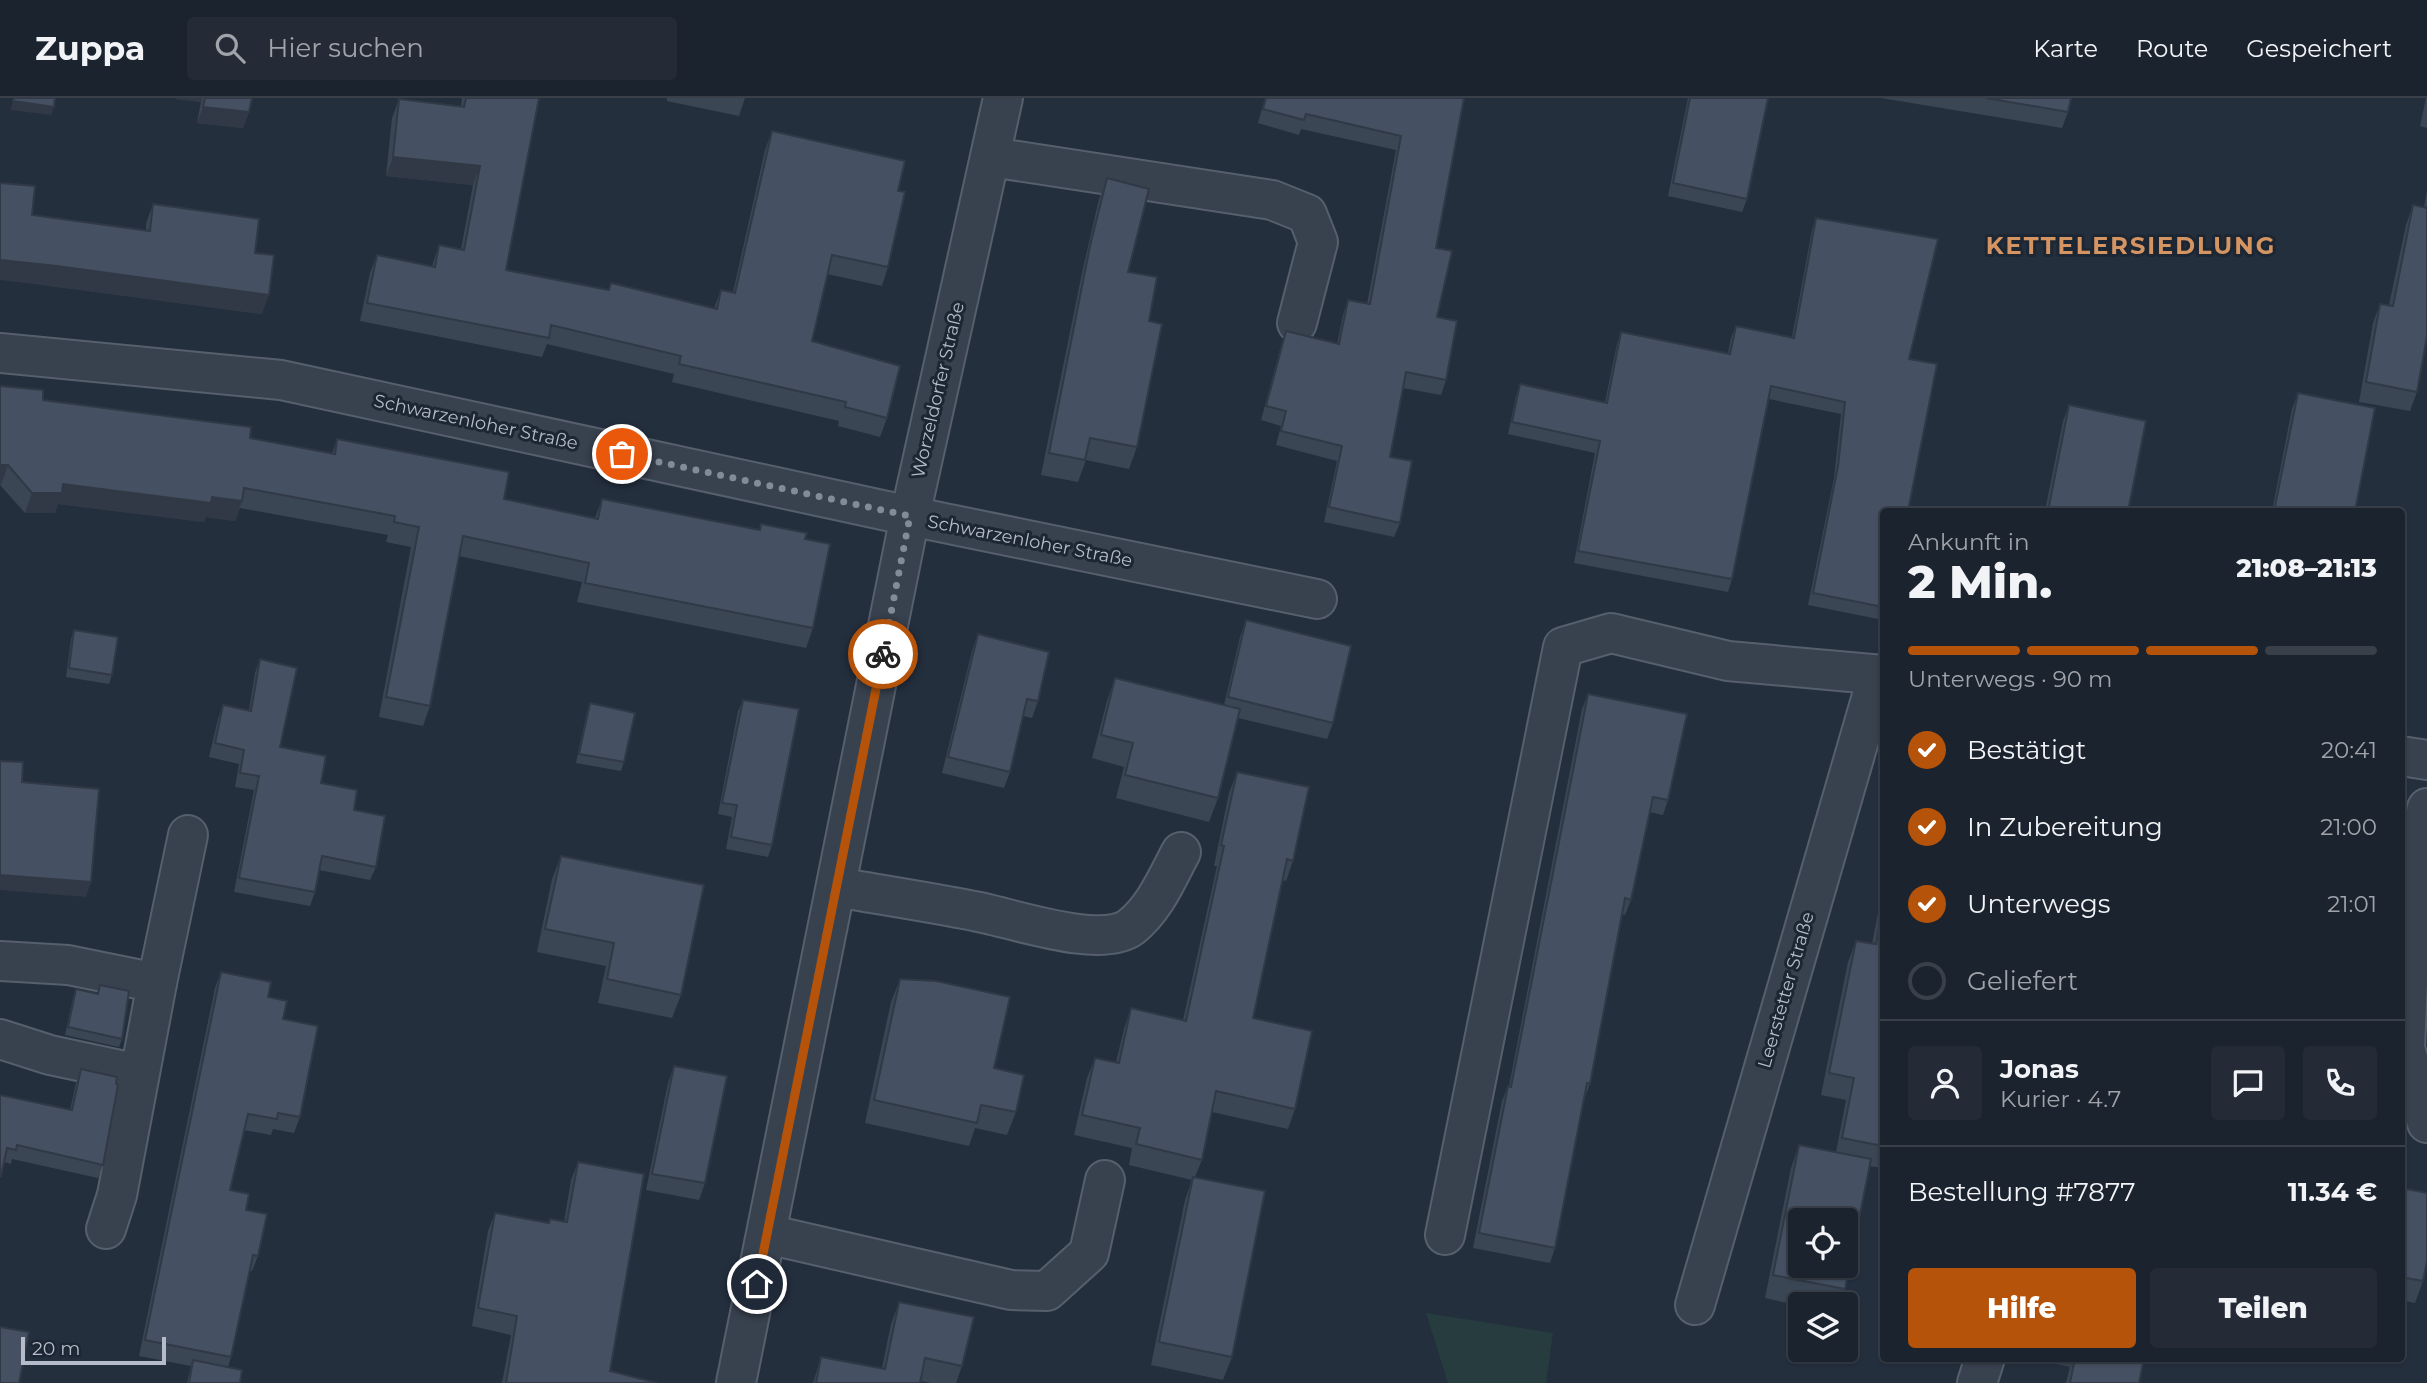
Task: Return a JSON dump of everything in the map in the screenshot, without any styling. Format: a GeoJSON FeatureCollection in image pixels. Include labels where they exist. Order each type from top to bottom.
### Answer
{"type":"FeatureCollection","features":[{"type":"Feature","properties":{"kind":"street","name":"Worzeldorfer Straße"},"geometry":{"type":"LineString","coordinates":[[736,1383],[910,516],[1003,98]]}},
{"type":"Feature","properties":{"kind":"street"},"geometry":{"type":"LineString","coordinates":[[991,158],[1272,200],[1307,214],[1318,242],[1297,323]]}},
{"type":"Feature","properties":{"kind":"street","name":"Schwarzenloher Straße"},"geometry":{"type":"LineString","coordinates":[[0,353],[281,380],[910,516],[1317,599]]}},
{"type":"Feature","properties":{"kind":"street","name":"Leerstetter Straße"},"geometry":{"type":"LineString","coordinates":[[1445,1235],[1563,647],[1611,633],[1728,660],[1880,675],[1695,1305]]}},
{"type":"Feature","properties":{"kind":"street"},"geometry":{"type":"LineString","coordinates":[[2405,757],[2427,760]]}},
{"type":"Feature","properties":{"kind":"street"},"geometry":{"type":"LineString","coordinates":[[2427,808],[2413,872],[2405,1048],[2427,1123]]}},
{"type":"Feature","properties":{"kind":"street"},"geometry":{"type":"LineString","coordinates":[[106,1229],[117,1195],[156,983],[188,835]]}},
{"type":"Feature","properties":{"kind":"street"},"geometry":{"type":"LineString","coordinates":[[836,887],[977,911],[1052,930],[1104,935],[1129,929],[1154,903],[1181,852]]}},
{"type":"Feature","properties":{"kind":"street"},"geometry":{"type":"LineString","coordinates":[[0,961],[68,965],[156,983]]}},
{"type":"Feature","properties":{"kind":"street"},"geometry":{"type":"LineString","coordinates":[[0,1040],[50,1055],[139,1073]]}},
{"type":"Feature","properties":{"kind":"street"},"geometry":{"type":"LineString","coordinates":[[767,1234],[1011,1290],[1047,1291],[1089,1253],[1105,1180]]}},
{"type":"Feature","properties":{"kind":"street"},"geometry":{"type":"LineString","coordinates":[[1977,1383],[1984,1362]]}},
{"type":"Feature","properties":{"kind":"green space"},"geometry":{"type":"Polygon","coordinates":[[[1426,1313],[1553,1333],[1546,1383],[1448,1383],[1426,1313]]]}},
{"type":"Feature","properties":{"kind":"building"},"geometry":{"type":"Polygon","coordinates":[[[14,98],[55,98],[54,107],[13,101],[14,98]]]}},
{"type":"Feature","properties":{"kind":"building"},"geometry":{"type":"Polygon","coordinates":[[[205,98],[252,98],[249,112],[203,107],[205,98]]]}},
{"type":"Feature","properties":{"kind":"building"},"geometry":{"type":"Polygon","coordinates":[[[466,98],[539,98],[506,270],[609,290],[611,283],[717,309],[721,290],[735,293],[772,131],[905,161],[898,191],[905,192],[888,267],[832,255],[812,341],[900,366],[887,418],[845,407],[846,402],[679,364],[681,356],[551,325],[549,338],[367,303],[377,255],[435,267],[439,245],[464,250],[480,166],[393,157],[399,99],[464,107],[466,98]]]}},
{"type":"Feature","properties":{"kind":"building"},"geometry":{"type":"Polygon","coordinates":[[[1266,98],[1464,98],[1436,248],[1452,251],[1437,317],[1457,321],[1446,380],[1406,372],[1390,457],[1412,461],[1400,523],[1329,507],[1342,446],[1281,431],[1286,411],[1266,406],[1286,331],[1339,344],[1348,300],[1370,304],[1401,136],[1306,114],[1304,120],[1263,109],[1266,98]]]}},
{"type":"Feature","properties":{"kind":"building"},"geometry":{"type":"Polygon","coordinates":[[[1690,98],[1768,98],[1747,199],[1673,183],[1690,98]]]}},
{"type":"Feature","properties":{"kind":"building"},"geometry":{"type":"Polygon","coordinates":[[[1986,98],[2071,98],[2068,112],[1986,98]]]}},
{"type":"Feature","properties":{"kind":"building"},"geometry":{"type":"Polygon","coordinates":[[[1107,178],[1149,189],[1128,272],[1157,277],[1149,321],[1162,324],[1137,447],[1090,438],[1085,460],[1049,453],[1090,246],[1107,178]]]}},
{"type":"Feature","properties":{"kind":"building"},"geometry":{"type":"Polygon","coordinates":[[[0,183],[35,186],[32,215],[150,231],[153,204],[259,219],[255,253],[274,255],[269,295],[0,260],[0,183]]]}},
{"type":"Feature","properties":{"kind":"building"},"geometry":{"type":"Polygon","coordinates":[[[2413,205],[2427,208],[2427,336],[2417,392],[2366,382],[2380,304],[2393,306],[2413,205]]]}},
{"type":"Feature","properties":{"kind":"building"},"geometry":{"type":"Polygon","coordinates":[[[1816,218],[1938,239],[1909,359],[1937,364],[1909,508],[1880,508],[1880,606],[1813,593],[1838,466],[1845,402],[1771,386],[1732,579],[1578,551],[1600,441],[1512,422],[1520,384],[1607,403],[1621,332],[1730,354],[1736,326],[1794,338],[1816,218]]]}},
{"type":"Feature","properties":{"kind":"building"},"geometry":{"type":"Polygon","coordinates":[[[0,386],[43,390],[43,400],[251,427],[250,438],[335,454],[337,439],[509,472],[504,499],[598,519],[602,499],[760,530],[761,524],[807,533],[805,539],[830,544],[813,628],[585,583],[589,563],[463,536],[430,706],[386,697],[419,527],[394,522],[395,516],[244,488],[242,501],[212,497],[211,503],[63,484],[62,493],[32,493],[8,465],[0,465],[0,386]]]}},
{"type":"Feature","properties":{"kind":"building"},"geometry":{"type":"Polygon","coordinates":[[[2298,393],[2375,408],[2356,508],[2275,508],[2298,393]]]}},
{"type":"Feature","properties":{"kind":"building"},"geometry":{"type":"Polygon","coordinates":[[[2069,405],[2146,421],[2129,508],[2049,508],[2069,405]]]}},
{"type":"Feature","properties":{"kind":"building"},"geometry":{"type":"Polygon","coordinates":[[[1246,620],[1351,646],[1333,723],[1228,697],[1246,620]]]}},
{"type":"Feature","properties":{"kind":"building"},"geometry":{"type":"Polygon","coordinates":[[[74,630],[118,637],[112,675],[69,668],[74,630]]]}},
{"type":"Feature","properties":{"kind":"building"},"geometry":{"type":"Polygon","coordinates":[[[978,634],[1049,652],[1038,701],[1027,699],[1010,772],[948,757],[978,634]]]}},
{"type":"Feature","properties":{"kind":"building"},"geometry":{"type":"Polygon","coordinates":[[[260,659],[297,668],[280,747],[326,756],[321,783],[357,790],[354,810],[385,816],[376,867],[322,856],[315,892],[239,878],[259,776],[240,773],[244,750],[215,743],[223,705],[251,711],[260,659]]]}},
{"type":"Feature","properties":{"kind":"building"},"geometry":{"type":"Polygon","coordinates":[[[1115,678],[1240,709],[1218,798],[1125,775],[1133,743],[1101,735],[1115,678]]]}},
{"type":"Feature","properties":{"kind":"building"},"geometry":{"type":"Polygon","coordinates":[[[1588,694],[1687,714],[1668,800],[1653,797],[1631,900],[1625,898],[1590,1084],[1587,1083],[1555,1248],[1479,1233],[1508,1086],[1511,1087],[1588,694]]]}},
{"type":"Feature","properties":{"kind":"building"},"geometry":{"type":"Polygon","coordinates":[[[743,700],[799,709],[772,845],[731,837],[737,805],[722,803],[743,700]]]}},
{"type":"Feature","properties":{"kind":"building"},"geometry":{"type":"Polygon","coordinates":[[[590,703],[635,713],[624,762],[579,754],[590,703]]]}},
{"type":"Feature","properties":{"kind":"building"},"geometry":{"type":"Polygon","coordinates":[[[0,761],[23,762],[22,782],[99,789],[91,882],[0,875],[0,761]]]}},
{"type":"Feature","properties":{"kind":"building"},"geometry":{"type":"Polygon","coordinates":[[[1237,772],[1309,787],[1293,861],[1287,859],[1253,1018],[1312,1031],[1295,1109],[1216,1091],[1202,1160],[1136,1144],[1140,1128],[1082,1115],[1095,1058],[1119,1063],[1131,1008],[1186,1021],[1224,846],[1221,845],[1237,772]]]}},
{"type":"Feature","properties":{"kind":"building"},"geometry":{"type":"Polygon","coordinates":[[[561,856],[704,885],[681,995],[607,979],[614,943],[545,929],[561,856]]]}},
{"type":"Feature","properties":{"kind":"building"},"geometry":{"type":"Polygon","coordinates":[[[1880,922],[1880,1145],[1842,1138],[1854,1078],[1829,1073],[1856,941],[1876,944],[1880,922]]]}},
{"type":"Feature","properties":{"kind":"building"},"geometry":{"type":"Polygon","coordinates":[[[221,972],[271,982],[268,997],[287,1001],[283,1019],[318,1026],[300,1117],[278,1113],[277,1119],[248,1114],[230,1190],[249,1194],[246,1210],[267,1214],[258,1256],[253,1255],[231,1357],[145,1340],[221,972]]]}},
{"type":"Feature","properties":{"kind":"building"},"geometry":{"type":"Polygon","coordinates":[[[900,979],[936,981],[1010,997],[994,1068],[1024,1075],[1016,1112],[981,1105],[977,1123],[874,1100],[900,979]]]}},
{"type":"Feature","properties":{"kind":"building"},"geometry":{"type":"Polygon","coordinates":[[[100,985],[129,991],[122,1039],[68,1027],[76,989],[98,994],[100,985]]]}},
{"type":"Feature","properties":{"kind":"building"},"geometry":{"type":"Polygon","coordinates":[[[674,1066],[727,1076],[705,1183],[652,1174],[674,1066]]]}},
{"type":"Feature","properties":{"kind":"building"},"geometry":{"type":"Polygon","coordinates":[[[81,1069],[117,1077],[118,1085],[103,1165],[17,1145],[16,1150],[7,1148],[0,1176],[0,1095],[72,1110],[81,1069]]]}},
{"type":"Feature","properties":{"kind":"building"},"geometry":{"type":"Polygon","coordinates":[[[1799,1145],[1871,1159],[1858,1224],[1858,1208],[1788,1208],[1788,1278],[1773,1275],[1799,1145]]]}},
{"type":"Feature","properties":{"kind":"building"},"geometry":{"type":"Polygon","coordinates":[[[578,1162],[644,1174],[610,1371],[657,1383],[506,1383],[517,1316],[478,1308],[495,1213],[549,1223],[550,1219],[567,1222],[578,1162]]]}},
{"type":"Feature","properties":{"kind":"building"},"geometry":{"type":"Polygon","coordinates":[[[1193,1177],[1265,1191],[1232,1357],[1159,1342],[1193,1177]]]}},
{"type":"Feature","properties":{"kind":"building"},"geometry":{"type":"Polygon","coordinates":[[[2405,1189],[2427,1193],[2427,1261],[2423,1281],[2405,1278],[2405,1189]]]}},
{"type":"Feature","properties":{"kind":"building"},"geometry":{"type":"Polygon","coordinates":[[[1788,1278],[1847,1278],[1845,1289],[1788,1278]]]}},
{"type":"Feature","properties":{"kind":"building"},"geometry":{"type":"Polygon","coordinates":[[[899,1302],[974,1317],[962,1366],[925,1358],[920,1383],[816,1383],[821,1357],[885,1369],[899,1302]]]}},
{"type":"Feature","properties":{"kind":"building"},"geometry":{"type":"Polygon","coordinates":[[[0,1327],[29,1332],[19,1383],[0,1383],[0,1327]]]}},
{"type":"Feature","properties":{"kind":"building"},"geometry":{"type":"Polygon","coordinates":[[[193,1360],[242,1370],[240,1383],[189,1383],[193,1360]]]}},
{"type":"Feature","properties":{"kind":"building"},"geometry":{"type":"Polygon","coordinates":[[[2074,1362],[2143,1362],[2139,1383],[2070,1383],[2074,1362]]]}},
{"type":"Feature","properties":{"kind":"way so far"},"geometry":{"type":"LineString","coordinates":[[622,454],[910,516],[883,654]]}},
{"type":"Feature","properties":{"kind":"district","name":"KETTELERSIEDLUNG"},"geometry":{"type":"Point","coordinates":[2131,246]}},
{"type":"Feature","properties":{"kind":"route"},"geometry":{"type":"LineString","coordinates":[[757,1284],[883,654]]}}]}
